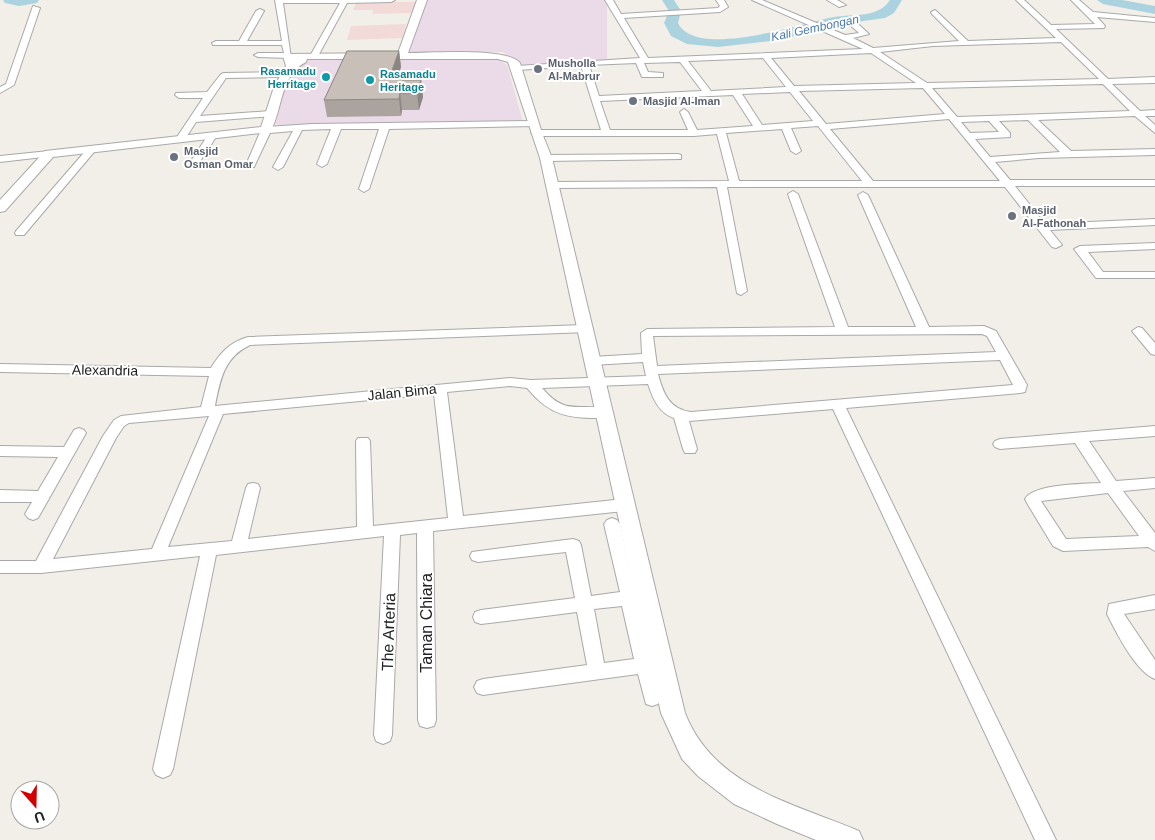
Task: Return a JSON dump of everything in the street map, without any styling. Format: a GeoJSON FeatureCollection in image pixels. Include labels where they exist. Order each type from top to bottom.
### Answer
{"type":"FeatureCollection","features":[{"type":"Feature","properties":{"kind":"street"},"geometry":{"type":"LineString","coordinates":[[242,43],[279,1],[391,0]]}},
{"type":"Feature","properties":{"kind":"street"},"geometry":{"type":"LineString","coordinates":[[402,56],[422,0]]}},
{"type":"Feature","properties":{"kind":"street"},"geometry":{"type":"LineString","coordinates":[[609,0],[642,61],[646,75],[660,75]]}},
{"type":"Feature","properties":{"kind":"street"},"geometry":{"type":"LineString","coordinates":[[619,16],[720,10],[724,7],[720,0]]}},
{"type":"Feature","properties":{"kind":"street"},"geometry":{"type":"LineString","coordinates":[[756,0],[769,2],[872,50],[926,86],[1008,183],[1056,245]]}},
{"type":"Feature","properties":{"kind":"street"},"geometry":{"type":"LineString","coordinates":[[831,0],[842,6]]}},
{"type":"Feature","properties":{"kind":"street"},"geometry":{"type":"LineString","coordinates":[[1020,0],[1155,130]]}},
{"type":"Feature","properties":{"kind":"street"},"geometry":{"type":"LineString","coordinates":[[1050,27],[1101,26],[1075,0]]}},
{"type":"Feature","properties":{"kind":"street"},"geometry":{"type":"LineString","coordinates":[[311,56],[344,1]]}},
{"type":"Feature","properties":{"kind":"street"},"geometry":{"type":"LineString","coordinates":[[0,90],[10,85],[36,8]]}},
{"type":"Feature","properties":{"kind":"street"},"geometry":{"type":"LineString","coordinates":[[250,10],[270,11]]}},
{"type":"Feature","properties":{"kind":"street"},"geometry":{"type":"LineString","coordinates":[[251,166],[266,130],[288,66],[286,43],[270,11]]}},
{"type":"Feature","properties":{"kind":"street"},"geometry":{"type":"LineString","coordinates":[[935,12],[966,43]]}},
{"type":"Feature","properties":{"kind":"street"},"geometry":{"type":"LineString","coordinates":[[1090,14],[1155,20]]}},
{"type":"Feature","properties":{"kind":"street"},"geometry":{"type":"LineString","coordinates":[[845,38],[865,34],[854,25]]}},
{"type":"Feature","properties":{"kind":"street"},"geometry":{"type":"LineString","coordinates":[[517,68],[584,63],[766,56],[966,43],[1062,40]]}},
{"type":"Feature","properties":{"kind":"street"},"geometry":{"type":"LineString","coordinates":[[216,43],[286,43]]}},
{"type":"Feature","properties":{"kind":"street"},"geometry":{"type":"LineString","coordinates":[[258,55],[288,66]]}},
{"type":"Feature","properties":{"kind":"street"},"geometry":{"type":"LineString","coordinates":[[180,140],[209,95],[224,76],[288,66],[311,56],[498,56],[512,60],[517,68],[535,129],[546,158],[592,362],[605,381],[605,413],[624,505],[644,665],[652,698]]}},
{"type":"Feature","properties":{"kind":"street"},"geometry":{"type":"LineString","coordinates":[[766,56],[871,185]]}},
{"type":"Feature","properties":{"kind":"street"},"geometry":{"type":"LineString","coordinates":[[682,59],[708,92]]}},
{"type":"Feature","properties":{"kind":"street"},"geometry":{"type":"LineString","coordinates":[[584,63],[606,133]]}},
{"type":"Feature","properties":{"kind":"street"},"geometry":{"type":"LineString","coordinates":[[594,99],[793,89],[1155,80]]}},
{"type":"Feature","properties":{"kind":"street"},"geometry":{"type":"LineString","coordinates":[[736,92],[759,128]]}},
{"type":"Feature","properties":{"kind":"street"},"geometry":{"type":"LineString","coordinates":[[179,95],[209,95]]}},
{"type":"Feature","properties":{"kind":"street"},"geometry":{"type":"LineString","coordinates":[[684,112],[694,133]]}},
{"type":"Feature","properties":{"kind":"street"},"geometry":{"type":"LineString","coordinates":[[0,159],[299,128],[385,126],[535,129],[606,133],[694,133],[785,126],[953,118],[992,119],[1155,113]]}},
{"type":"Feature","properties":{"kind":"street"},"geometry":{"type":"LineString","coordinates":[[194,119],[270,114]]}},
{"type":"Feature","properties":{"kind":"street"},"geometry":{"type":"LineString","coordinates":[[1030,117],[1069,155]]}},
{"type":"Feature","properties":{"kind":"street"},"geometry":{"type":"LineString","coordinates":[[968,136],[1007,135],[992,119]]}},
{"type":"Feature","properties":{"kind":"street"},"geometry":{"type":"LineString","coordinates":[[364,188],[385,126]]}},
{"type":"Feature","properties":{"kind":"street"},"geometry":{"type":"LineString","coordinates":[[785,126],[796,151]]}},
{"type":"Feature","properties":{"kind":"street"},"geometry":{"type":"LineString","coordinates":[[322,164],[337,127]]}},
{"type":"Feature","properties":{"kind":"street"},"geometry":{"type":"LineString","coordinates":[[278,168],[299,128]]}},
{"type":"Feature","properties":{"kind":"street"},"geometry":{"type":"LineString","coordinates":[[721,132],[735,184]]}},
{"type":"Feature","properties":{"kind":"street"},"geometry":{"type":"LineString","coordinates":[[194,164],[211,137]]}},
{"type":"Feature","properties":{"kind":"street"},"geometry":{"type":"LineString","coordinates":[[20,233],[91,150]]}},
{"type":"Feature","properties":{"kind":"street"},"geometry":{"type":"LineString","coordinates":[[988,160],[1031,156],[1155,152]]}},
{"type":"Feature","properties":{"kind":"street"},"geometry":{"type":"LineString","coordinates":[[0,208],[49,154]]}},
{"type":"Feature","properties":{"kind":"street"},"geometry":{"type":"LineString","coordinates":[[546,158],[678,157]]}},
{"type":"Feature","properties":{"kind":"street"},"geometry":{"type":"LineString","coordinates":[[552,184],[871,185],[1155,183]]}},
{"type":"Feature","properties":{"kind":"street"},"geometry":{"type":"LineString","coordinates":[[721,184],[742,291]]}},
{"type":"Feature","properties":{"kind":"street"},"geometry":{"type":"LineString","coordinates":[[793,194],[843,331]]}},
{"type":"Feature","properties":{"kind":"street"},"geometry":{"type":"LineString","coordinates":[[863,195],[924,330]]}},
{"type":"Feature","properties":{"kind":"street"},"geometry":{"type":"LineString","coordinates":[[1041,226],[1155,222]]}},
{"type":"Feature","properties":{"kind":"street"},"geometry":{"type":"LineString","coordinates":[[1155,246],[1080,249],[1100,276],[1155,275]]}},
{"type":"Feature","properties":{"kind":"street"},"geometry":{"type":"LineString","coordinates":[[157,555],[212,410],[221,361],[232,348],[248,341],[259,339],[584,329]]}},
{"type":"Feature","properties":{"kind":"street"},"geometry":{"type":"LineString","coordinates":[[843,331],[990,331],[1020,385],[1020,389],[691,417],[670,411],[663,404],[651,369],[647,333],[843,331]]}},
{"type":"Feature","properties":{"kind":"street"},"geometry":{"type":"LineString","coordinates":[[1138,331],[1155,351]]}},
{"type":"Feature","properties":{"kind":"street"},"geometry":{"type":"LineString","coordinates":[[592,362],[611,360],[651,369],[1004,356]]}},
{"type":"Feature","properties":{"kind":"street"},"geometry":{"type":"LineString","coordinates":[[605,381],[623,378],[628,372],[626,365],[611,360]]}},
{"type":"Feature","properties":{"kind":"street","name":"Alexandria"},"geometry":{"type":"LineString","coordinates":[[0,368],[210,372]]}},
{"type":"Feature","properties":{"kind":"street","name":"Jalan Bima"},"geometry":{"type":"LineString","coordinates":[[41,567],[118,423],[136,416],[510,382],[531,384],[605,381],[651,369]]}},
{"type":"Feature","properties":{"kind":"street"},"geometry":{"type":"LineString","coordinates":[[531,384],[538,393],[558,409],[569,413],[605,413]]}},
{"type":"Feature","properties":{"kind":"street"},"geometry":{"type":"LineString","coordinates":[[440,388],[456,523]]}},
{"type":"Feature","properties":{"kind":"street"},"geometry":{"type":"LineString","coordinates":[[838,405],[1046,840]]}},
{"type":"Feature","properties":{"kind":"street"},"geometry":{"type":"LineString","coordinates":[[680,415],[690,450]]}},
{"type":"Feature","properties":{"kind":"street"},"geometry":{"type":"LineString","coordinates":[[1000,444],[1155,431]]}},
{"type":"Feature","properties":{"kind":"street"},"geometry":{"type":"LineString","coordinates":[[33,514],[79,433]]}},
{"type":"Feature","properties":{"kind":"street"},"geometry":{"type":"LineString","coordinates":[[1079,437],[1111,486],[1154,542]]}},
{"type":"Feature","properties":{"kind":"street"},"geometry":{"type":"LineString","coordinates":[[364,441],[365,533]]}},
{"type":"Feature","properties":{"kind":"street"},"geometry":{"type":"LineString","coordinates":[[0,451],[68,452]]}},
{"type":"Feature","properties":{"kind":"street"},"geometry":{"type":"LineString","coordinates":[[1154,542],[1062,545],[1058,542],[1032,499],[1041,494],[1155,482]]}},
{"type":"Feature","properties":{"kind":"street"},"geometry":{"type":"LineString","coordinates":[[238,546],[253,488]]}},
{"type":"Feature","properties":{"kind":"street"},"geometry":{"type":"LineString","coordinates":[[0,496],[43,497]]}},
{"type":"Feature","properties":{"kind":"street"},"geometry":{"type":"LineString","coordinates":[[0,567],[41,567],[624,505]]}},
{"type":"Feature","properties":{"kind":"street"},"geometry":{"type":"LineString","coordinates":[[612,524],[673,713],[690,750],[707,768],[728,785],[754,800],[850,840]]}},
{"type":"Feature","properties":{"kind":"street","name":"Taman Chiara"},"geometry":{"type":"LineString","coordinates":[[426,527],[427,720]]}},
{"type":"Feature","properties":{"kind":"street","name":"The Arteria"},"geometry":{"type":"LineString","coordinates":[[383,735],[392,530]]}},
{"type":"Feature","properties":{"kind":"street"},"geometry":{"type":"LineString","coordinates":[[478,556],[573,545],[597,672]]}},
{"type":"Feature","properties":{"kind":"street"},"geometry":{"type":"LineString","coordinates":[[163,769],[209,550]]}},
{"type":"Feature","properties":{"kind":"street"},"geometry":{"type":"LineString","coordinates":[[481,617],[637,597]]}},
{"type":"Feature","properties":{"kind":"street"},"geometry":{"type":"LineString","coordinates":[[1155,602],[1115,608],[1115,614],[1146,663],[1155,671]]}},
{"type":"Feature","properties":{"kind":"street"},"geometry":{"type":"LineString","coordinates":[[483,687],[644,665]]}},
{"type":"Feature","properties":{"kind":"shaded area"},"geometry":{"type":"Polygon","coordinates":[[[425,0],[607,0],[607,60],[520,66],[503,52],[405,52],[425,0]]]}},
{"type":"Feature","properties":{"kind":"shaded area"},"geometry":{"type":"Polygon","coordinates":[[[357,2],[418,2],[415,13],[372,14],[373,10],[353,10],[357,2]]]}},
{"type":"Feature","properties":{"kind":"shaded area"},"geometry":{"type":"Polygon","coordinates":[[[406,24],[403,38],[347,40],[351,26],[406,24]]]}},
{"type":"Feature","properties":{"kind":"shaded area"},"geometry":{"type":"Polygon","coordinates":[[[311,57],[498,59],[507,65],[523,122],[271,125],[293,65],[311,57]]]}},
{"type":"Feature","properties":{"kind":"building"},"geometry":{"type":"Polygon","coordinates":[[[347,51],[399,51],[390,76],[403,76],[402,80],[421,80],[417,93],[400,93],[399,99],[324,100],[347,51]]]}},
{"type":"Feature","properties":{"kind":"waterway","name":"Kali Gembongan"},"geometry":{"type":"LineString","coordinates":[[9,0],[19,2],[33,0]]}},
{"type":"Feature","properties":{"kind":"waterway","name":"Kali Gembongan"},"geometry":{"type":"LineString","coordinates":[[668,0],[675,11],[671,23],[676,33],[692,41],[718,43],[780,36],[834,21],[880,15],[890,10],[896,0]]}},
{"type":"Feature","properties":{"kind":"waterway","name":"Kali Gembongan"},"geometry":{"type":"LineString","coordinates":[[1103,0],[1155,10]]}},
{"type":"Feature","properties":{"kind":"place","name":"Musholla Al-Mabrur"},"geometry":{"type":"Point","coordinates":[538,69]}},
{"type":"Feature","properties":{"kind":"place","name":"Rasamadu Herritage"},"geometry":{"type":"Point","coordinates":[326,77]}},
{"type":"Feature","properties":{"kind":"place","name":"Rasamadu Heritage"},"geometry":{"type":"Point","coordinates":[370,80]}},
{"type":"Feature","properties":{"kind":"place","name":"Masjid Al-Iman"},"geometry":{"type":"Point","coordinates":[633,101]}},
{"type":"Feature","properties":{"kind":"place","name":"Masjid Osman Omar"},"geometry":{"type":"Point","coordinates":[174,157]}},
{"type":"Feature","properties":{"kind":"place","name":"Masjid Al-Fathonah"},"geometry":{"type":"Point","coordinates":[1012,216]}}]}
